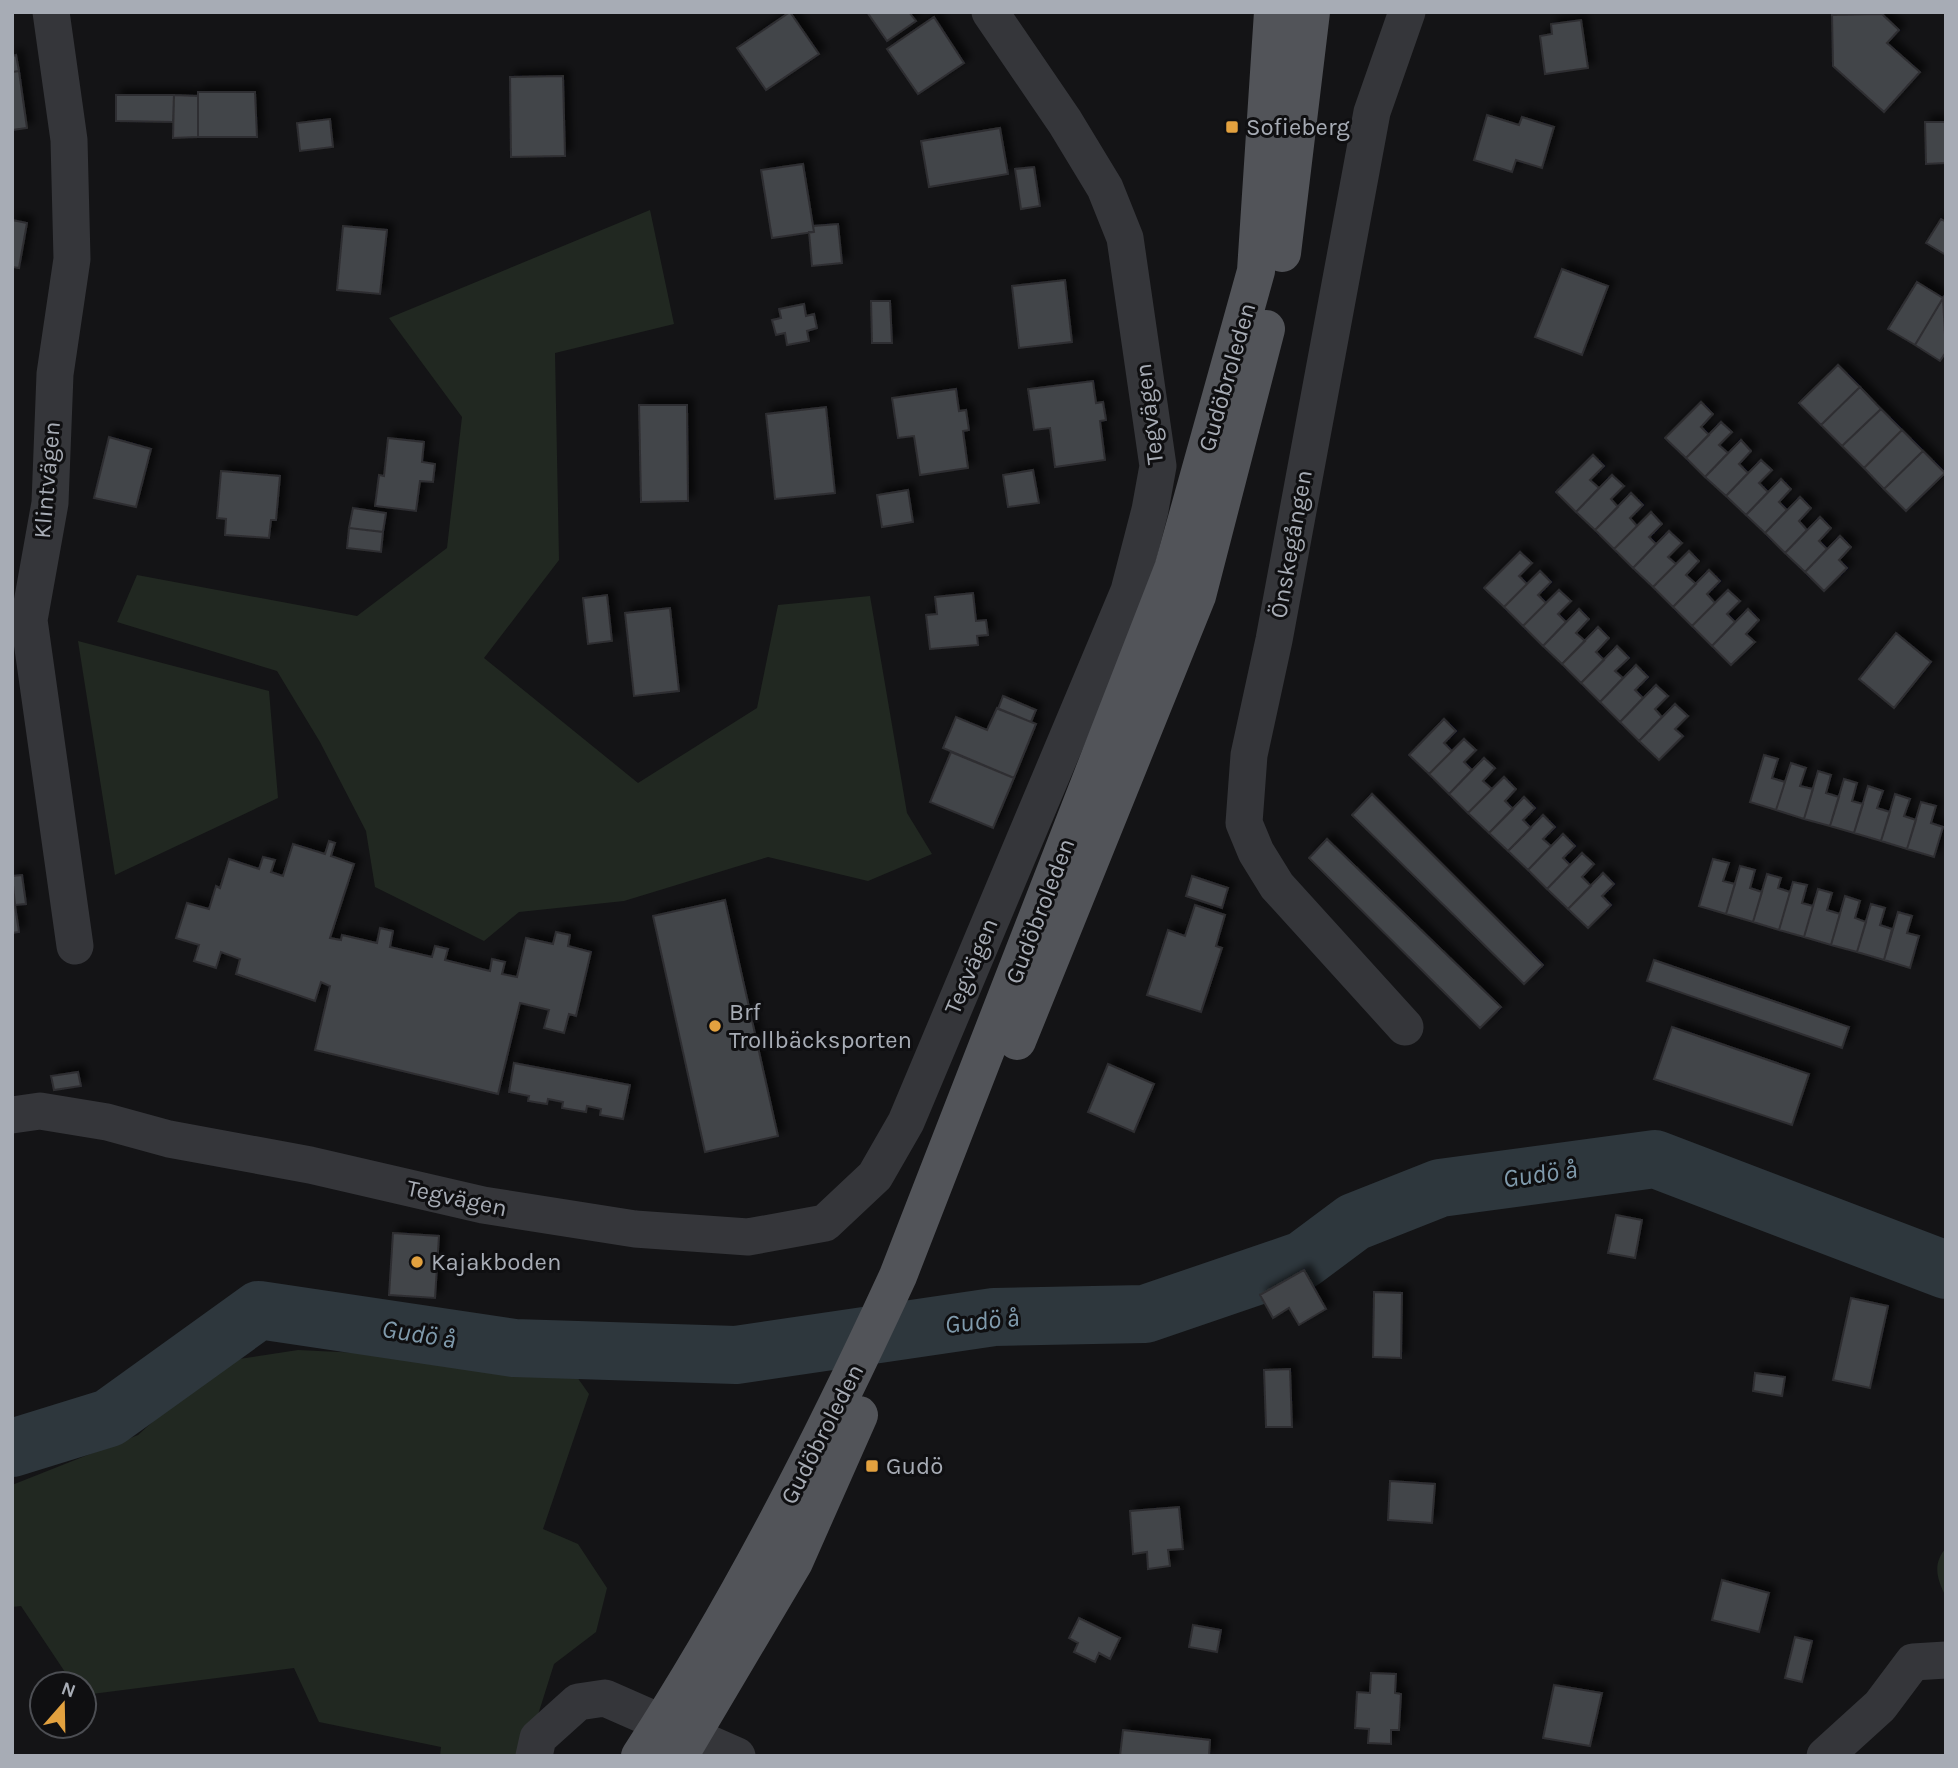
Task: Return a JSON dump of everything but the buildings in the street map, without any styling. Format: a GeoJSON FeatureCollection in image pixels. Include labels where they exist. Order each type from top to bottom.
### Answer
{"type":"FeatureCollection","features":[{"type":"Feature","properties":{"kind":"main road","name":"Gudöbroleden"},"geometry":{"type":"LineString","coordinates":[[910,1276],[1172,569],[1256,271],[1273,12]]}},
{"type":"Feature","properties":{"kind":"main road","name":"Gudöbroleden"},"geometry":{"type":"LineString","coordinates":[[640,1756],[678,1738],[765,1545],[869,1364],[910,1276],[1197,596],[1279,273],[1311,12]]}},
{"type":"Feature","properties":{"kind":"street","name":"Klintvägen"},"geometry":{"type":"LineString","coordinates":[[51,12],[69,140],[72,258],[55,374],[50,503],[21,618],[75,946]]}},
{"type":"Feature","properties":{"kind":"street","name":"Tegvägen"},"geometry":{"type":"LineString","coordinates":[[12,1115],[40,1111],[107,1122],[169,1139],[298,1162],[483,1205],[647,1230],[748,1237],[825,1223],[875,1176],[906,1122],[1129,591],[1158,466],[1122,231],[1105,188],[990,12]]}},
{"type":"Feature","properties":{"kind":"street","name":"Önskegången"},"geometry":{"type":"LineString","coordinates":[[1405,1027],[1277,886],[1256,852],[1244,823],[1249,755],[1276,626],[1372,112],[1407,12]]}},
{"type":"Feature","properties":{"kind":"street"},"geometry":{"type":"LineString","coordinates":[[1825,1756],[1880,1706],[1913,1662],[1946,1660]]}},
{"type":"Feature","properties":{"kind":"street"},"geometry":{"type":"LineString","coordinates":[[534,1756],[538,1738],[579,1702],[605,1698],[678,1738],[737,1756]]}},
{"type":"Feature","properties":{"kind":"shaded area"},"geometry":{"type":"Polygon","coordinates":[[[650,210],[674,324],[555,353],[559,560],[484,658],[638,783],[757,708],[778,605],[870,596],[907,813],[932,854],[868,881],[768,857],[624,901],[519,912],[484,941],[375,887],[366,831],[320,742],[277,671],[117,622],[137,575],[357,616],[447,548],[462,417],[389,318],[650,210]]]}},
{"type":"Feature","properties":{"kind":"shaded area"},"geometry":{"type":"Polygon","coordinates":[[[78,641],[269,691],[278,798],[115,875],[78,641]]]}},
{"type":"Feature","properties":{"kind":"shaded area"},"geometry":{"type":"Polygon","coordinates":[[[298,1350],[567,1363],[589,1394],[543,1529],[578,1544],[607,1588],[596,1632],[554,1664],[525,1756],[440,1756],[441,1747],[319,1722],[294,1668],[98,1693],[98,1670],[64,1670],[21,1606],[12,1607],[12,1485],[138,1435],[219,1362],[298,1350]]]}},
{"type":"Feature","properties":{"kind":"shaded area"},"geometry":{"type":"Polygon","coordinates":[[[1946,1548],[1946,1597],[1940,1584],[1937,1566],[1946,1548]]]}},
{"type":"Feature","properties":{"kind":"waterway","name":"Gudö å"},"geometry":{"type":"LineString","coordinates":[[12,1448],[109,1418],[259,1310],[514,1348],[736,1355],[994,1317],[1145,1314],[1303,1260],[1354,1222],[1440,1188],[1655,1159],[1946,1270]]}},
{"type":"Feature","properties":{"kind":"place","name":"Sofieberg"},"geometry":{"type":"Point","coordinates":[1232,127]}},
{"type":"Feature","properties":{"kind":"place","name":"Brf Trollbäcksporten"},"geometry":{"type":"Point","coordinates":[715,1026]}},
{"type":"Feature","properties":{"kind":"place","name":"Kajakboden"},"geometry":{"type":"Point","coordinates":[417,1262]}},
{"type":"Feature","properties":{"kind":"place","name":"Gudö"},"geometry":{"type":"Point","coordinates":[872,1466]}}]}
